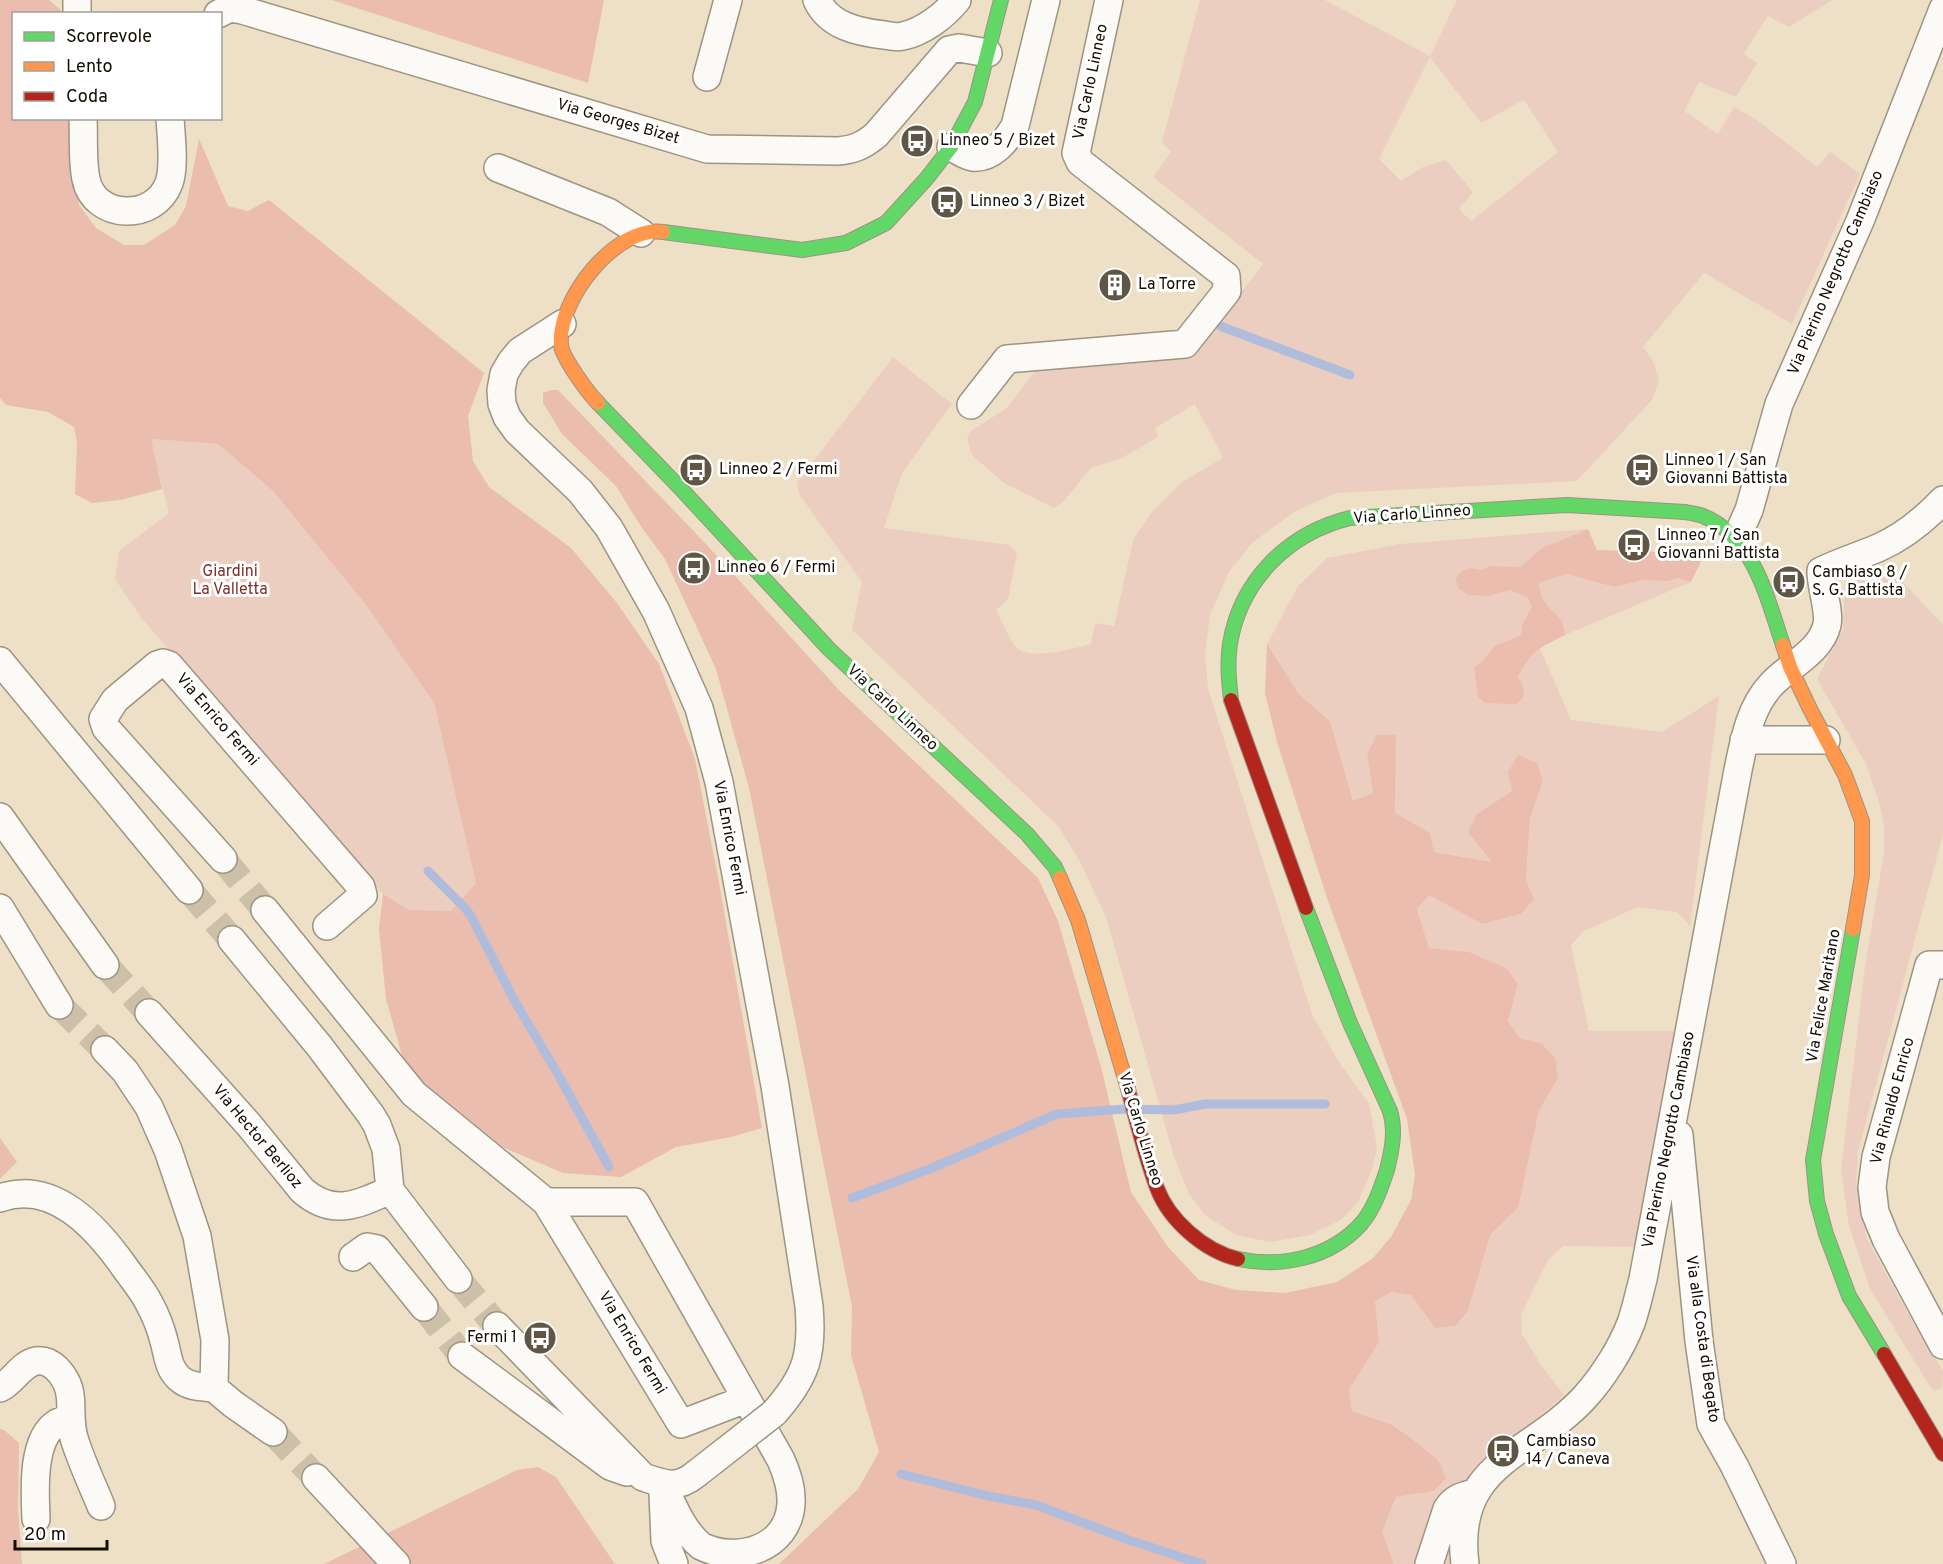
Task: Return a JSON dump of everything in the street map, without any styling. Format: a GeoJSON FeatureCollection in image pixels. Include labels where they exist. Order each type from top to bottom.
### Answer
{"type":"FeatureCollection","features":[{"type":"Feature","properties":{"kind":"street"},"geometry":{"type":"LineString","coordinates":[[707,77],[728,0]]}},
{"type":"Feature","properties":{"kind":"street"},"geometry":{"type":"LineString","coordinates":[[817,0],[828,17],[841,25],[864,33],[902,37],[920,30],[957,0]]}},
{"type":"Feature","properties":{"kind":"street","name":"Via Carlo Linneo"},"geometry":{"type":"LineString","coordinates":[[1001,0],[975,102],[951,147],[927,178],[886,223],[846,243],[802,250],[651,230],[641,233],[617,246],[593,269],[580,286],[562,324],[561,347],[592,397],[683,491],[829,649],[1027,834],[1055,867],[1078,920],[1157,1189],[1177,1221],[1196,1238],[1216,1251],[1243,1260],[1268,1262],[1291,1261],[1314,1255],[1339,1243],[1360,1224],[1375,1202],[1390,1157],[1394,1136],[1392,1117],[1347,1016],[1232,704],[1228,677],[1230,643],[1238,615],[1252,586],[1274,559],[1300,539],[1323,525],[1350,518],[1579,506],[1685,512],[1703,516],[1736,538]]}},
{"type":"Feature","properties":{"kind":"street"},"geometry":{"type":"LineString","coordinates":[[951,147],[966,155],[980,156],[997,148],[1011,133],[1015,126],[1046,0]]}},
{"type":"Feature","properties":{"kind":"street","name":"Via Carlo Linneo"},"geometry":{"type":"LineString","coordinates":[[971,405],[1007,359],[1185,344],[1227,291],[1226,276],[1077,158],[1076,153],[1109,0]]}},
{"type":"Feature","properties":{"kind":"street","name":"Via Georges Bizet"},"geometry":{"type":"LineString","coordinates":[[222,12],[230,8],[242,10],[707,148],[851,150],[863,146],[876,135],[949,50],[959,48],[988,53]]}},
{"type":"Feature","properties":{"kind":"street","name":"Via Pierino Negrotto Cambiaso"},"geometry":{"type":"LineString","coordinates":[[1736,538],[1749,510],[1779,404],[1860,221],[1943,9]]}},
{"type":"Feature","properties":{"kind":"street"},"geometry":{"type":"LineString","coordinates":[[83,120],[86,179],[91,192],[100,203],[112,210],[126,213],[140,211],[152,205],[169,183],[170,120]]}},
{"type":"Feature","properties":{"kind":"street"},"geometry":{"type":"LineString","coordinates":[[498,168],[608,212],[641,233]]}},
{"type":"Feature","properties":{"kind":"street","name":"Via Enrico Fermi"},"geometry":{"type":"LineString","coordinates":[[562,324],[520,351],[511,362],[504,374],[501,390],[502,404],[507,417],[517,431],[580,491],[609,528],[656,611],[699,708],[719,782],[775,1086],[811,1330],[809,1353],[802,1374],[791,1395],[774,1413],[687,1481],[678,1484],[653,1480]]}},
{"type":"Feature","properties":{"kind":"street","name":"Via Pierino Negrotto Cambiaso"},"geometry":{"type":"LineString","coordinates":[[1465,1564],[1463,1540],[1474,1493],[1496,1468],[1584,1397],[1614,1356],[1630,1325],[1643,1279],[1744,740],[1754,712],[1769,687],[1790,667],[1813,651],[1826,627],[1828,616],[1821,584],[1821,571],[1881,547],[1928,516],[1943,500]]}},
{"type":"Feature","properties":{"kind":"street","name":"Via Felice Maritano"},"geometry":{"type":"LineString","coordinates":[[1736,538],[1753,563],[1790,667],[1845,775],[1862,821],[1862,875],[1813,1160],[1817,1201],[1826,1234],[1849,1296],[1943,1455]]}},
{"type":"Feature","properties":{"kind":"street"},"geometry":{"type":"LineString","coordinates":[[0,660],[189,890]]}},
{"type":"Feature","properties":{"kind":"street","name":"Via Enrico Fermi"},"geometry":{"type":"LineString","coordinates":[[223,859],[106,728],[104,719],[115,700],[157,665],[163,663],[169,665],[360,887],[363,895],[327,926]]}},
{"type":"Feature","properties":{"kind":"street"},"geometry":{"type":"LineString","coordinates":[[1744,740],[1826,740]]}},
{"type":"Feature","properties":{"kind":"street"},"geometry":{"type":"LineString","coordinates":[[0,817],[105,965]]}},
{"type":"Feature","properties":{"kind":"street"},"geometry":{"type":"LineString","coordinates":[[0,908],[59,1005]]}},
{"type":"Feature","properties":{"kind":"street","name":"Via Enrico Fermi"},"geometry":{"type":"LineString","coordinates":[[265,910],[414,1094],[546,1202],[681,1424],[746,1399]]}},
{"type":"Feature","properties":{"kind":"street"},"geometry":{"type":"LineString","coordinates":[[232,940],[320,1047],[377,1125],[386,1149],[390,1190],[458,1279]]}},
{"type":"Feature","properties":{"kind":"street","name":"Via Rinaldo Enrico"},"geometry":{"type":"LineString","coordinates":[[1943,965],[1929,965],[1876,1158],[1872,1187],[1875,1212],[1886,1239],[1943,1345]]}},
{"type":"Feature","properties":{"kind":"street","name":"Via Hector Berlioz"},"geometry":{"type":"LineString","coordinates":[[149,1013],[311,1198],[320,1204],[332,1207],[344,1206],[390,1190]]}},
{"type":"Feature","properties":{"kind":"street"},"geometry":{"type":"LineString","coordinates":[[105,1050],[125,1071],[149,1107],[168,1150],[197,1236],[215,1340],[214,1388]]}},
{"type":"Feature","properties":{"kind":"street","name":"Via alla Costa di Begato"},"geometry":{"type":"LineString","coordinates":[[1677,1098],[1685,1208],[1711,1424],[1735,1467],[1782,1564]]}},
{"type":"Feature","properties":{"kind":"street"},"geometry":{"type":"LineString","coordinates":[[0,1198],[24,1194],[53,1199],[84,1219],[114,1252],[149,1304],[164,1339],[171,1368],[178,1378],[188,1384],[214,1388],[273,1432]]}},
{"type":"Feature","properties":{"kind":"street"},"geometry":{"type":"LineString","coordinates":[[497,1326],[653,1480],[691,1537],[703,1548],[719,1557],[735,1560],[751,1558],[768,1549],[778,1538],[788,1521],[791,1492],[788,1475],[635,1202],[546,1202]]}},
{"type":"Feature","properties":{"kind":"street"},"geometry":{"type":"LineString","coordinates":[[353,1257],[367,1247],[377,1249],[424,1307]]}},
{"type":"Feature","properties":{"kind":"street"},"geometry":{"type":"LineString","coordinates":[[462,1356],[610,1466],[653,1480]]}},
{"type":"Feature","properties":{"kind":"street"},"geometry":{"type":"LineString","coordinates":[[0,1388],[26,1366],[36,1361],[47,1362],[64,1377],[70,1389],[70,1417],[74,1436],[101,1506]]}},
{"type":"Feature","properties":{"kind":"street"},"geometry":{"type":"LineString","coordinates":[[36,1519],[34,1479],[41,1447],[55,1424],[70,1417]]}},
{"type":"Feature","properties":{"kind":"street"},"geometry":{"type":"LineString","coordinates":[[316,1478],[396,1564]]}},
{"type":"Feature","properties":{"kind":"street"},"geometry":{"type":"LineString","coordinates":[[653,1480],[665,1541],[675,1564]]}},
{"type":"Feature","properties":{"kind":"street"},"geometry":{"type":"LineString","coordinates":[[1428,1564],[1447,1509],[1459,1497],[1474,1493]]}},
{"type":"Feature","properties":{"kind":"green space"},"geometry":{"type":"Polygon","coordinates":[[[1200,0],[1325,0],[1430,56],[1457,0],[1832,0],[1789,27],[1768,16],[1744,54],[1757,63],[1736,97],[1699,82],[1684,111],[1718,134],[1734,107],[1757,120],[1817,167],[1830,152],[1860,174],[1792,324],[1704,273],[1643,347],[1653,361],[1659,381],[1652,400],[1577,481],[1336,493],[1294,512],[1252,543],[1229,572],[1210,615],[1205,653],[1208,689],[1312,1014],[1340,1064],[1369,1103],[1377,1147],[1373,1167],[1358,1202],[1341,1220],[1310,1235],[1270,1242],[1236,1235],[1205,1215],[1189,1194],[1174,1157],[1106,917],[1080,862],[1059,827],[852,630],[862,582],[799,494],[797,483],[893,357],[952,404],[902,473],[884,528],[1010,545],[1017,553],[1008,599],[996,610],[1011,641],[1024,652],[1043,654],[1091,644],[1095,623],[1114,626],[1133,540],[1151,513],[1182,482],[1223,458],[1195,404],[1155,428],[1158,437],[1122,458],[1091,468],[1063,502],[1054,508],[1004,483],[972,455],[967,439],[971,431],[1007,408],[1043,361],[1182,349],[1223,316],[1263,264],[1153,177],[1171,152],[1162,142],[1200,0]],[[1430,57],[1379,159],[1401,181],[1423,167],[1446,160],[1473,192],[1459,209],[1471,221],[1558,152],[1524,100],[1481,123],[1430,57]]]}},
{"type":"Feature","properties":{"kind":"green space","name":"Giardini La Valletta"},"geometry":{"type":"Polygon","coordinates":[[[150,439],[218,444],[274,492],[366,605],[434,703],[476,883],[451,911],[409,910],[383,894],[142,619],[115,579],[119,551],[169,513],[150,439]]]}},
{"type":"Feature","properties":{"kind":"green space"},"geometry":{"type":"Polygon","coordinates":[[[1588,529],[1542,548],[1520,567],[1489,566],[1481,570],[1471,568],[1489,596],[1510,590],[1528,598],[1532,607],[1522,625],[1521,635],[1494,646],[1482,662],[1475,667],[1523,686],[1518,677],[1527,659],[1540,648],[1571,720],[1662,732],[1719,696],[1690,926],[1677,912],[1638,907],[1584,931],[1571,945],[1589,1031],[1675,1031],[1636,1247],[1563,1246],[1548,1260],[1521,1315],[1522,1334],[1541,1365],[1564,1395],[1488,1460],[1459,1564],[1394,1564],[1382,1532],[1396,1497],[1433,1491],[1390,1424],[1352,1411],[1349,1390],[1379,1342],[1375,1301],[1392,1292],[1411,1295],[1435,1328],[1468,1311],[1490,1235],[1518,1208],[1539,1111],[1558,1078],[1541,1043],[1520,1038],[1508,1020],[1518,984],[1469,952],[1429,948],[1417,909],[1429,895],[1482,924],[1521,914],[1534,899],[1526,880],[1530,819],[1543,781],[1512,791],[1477,814],[1493,862],[1434,852],[1430,833],[1395,814],[1396,735],[1367,754],[1373,793],[1353,801],[1330,721],[1299,694],[1267,644],[1298,586],[1327,558],[1400,544],[1588,529]]]}},
{"type":"Feature","properties":{"kind":"green space"},"geometry":{"type":"Polygon","coordinates":[[[1567,574],[1614,587],[1643,580],[1668,581],[1678,578],[1691,582],[1565,635],[1562,623],[1544,600],[1538,583],[1567,574]]]}},
{"type":"Feature","properties":{"kind":"green space"},"geometry":{"type":"Polygon","coordinates":[[[1891,577],[1903,582],[1943,625],[1943,834],[1858,1152],[1856,1184],[1867,1239],[1943,1371],[1942,1388],[1934,1391],[1870,1289],[1849,1226],[1841,1170],[1865,967],[1884,852],[1884,828],[1879,802],[1866,764],[1817,679],[1843,630],[1845,578],[1891,577]]]}},
{"type":"Feature","properties":{"kind":"shaded area"},"geometry":{"type":"Polygon","coordinates":[[[0,0],[49,0],[63,12],[12,12],[12,120],[74,120],[79,205],[96,228],[124,245],[144,245],[175,225],[186,206],[199,139],[228,206],[248,211],[269,200],[484,373],[468,416],[473,461],[489,487],[571,548],[617,603],[659,664],[695,759],[762,1128],[731,1137],[676,1147],[621,1177],[563,1173],[500,1146],[457,1115],[405,1066],[386,999],[379,929],[383,894],[409,910],[451,911],[476,883],[434,703],[366,605],[274,492],[218,444],[151,439],[162,489],[120,500],[92,503],[75,494],[77,443],[74,427],[48,412],[6,405],[0,398],[0,0]]]}},
{"type":"Feature","properties":{"kind":"shaded area"},"geometry":{"type":"Polygon","coordinates":[[[332,0],[604,0],[588,83],[332,0]]]}},
{"type":"Feature","properties":{"kind":"shaded area"},"geometry":{"type":"Polygon","coordinates":[[[558,390],[706,544],[839,690],[1038,878],[1058,921],[1101,1067],[1131,1192],[1168,1247],[1199,1280],[1236,1290],[1285,1293],[1337,1282],[1372,1259],[1391,1237],[1411,1200],[1415,1175],[1407,1119],[1327,898],[1277,742],[1265,693],[1267,644],[1299,694],[1330,721],[1353,801],[1373,793],[1367,754],[1377,735],[1396,735],[1395,813],[1430,833],[1434,852],[1492,862],[1468,832],[1477,814],[1512,791],[1508,772],[1518,755],[1537,763],[1543,781],[1530,819],[1526,880],[1534,899],[1521,914],[1482,924],[1429,895],[1417,909],[1429,948],[1469,952],[1506,968],[1518,984],[1508,1021],[1520,1038],[1541,1043],[1555,1058],[1558,1078],[1539,1111],[1518,1208],[1490,1235],[1468,1311],[1455,1326],[1435,1328],[1411,1295],[1392,1292],[1375,1301],[1379,1342],[1349,1390],[1352,1411],[1390,1424],[1407,1435],[1438,1460],[1446,1478],[1433,1491],[1396,1497],[1382,1532],[1394,1564],[779,1564],[858,1489],[879,1452],[851,1355],[852,1307],[749,788],[716,669],[665,559],[640,525],[616,486],[562,434],[543,403],[543,393],[558,390]]]}},
{"type":"Feature","properties":{"kind":"shaded area"},"geometry":{"type":"Polygon","coordinates":[[[1588,529],[1597,550],[1705,553],[1691,582],[1678,578],[1668,581],[1643,580],[1614,587],[1567,574],[1538,583],[1544,600],[1562,623],[1565,635],[1532,655],[1518,677],[1523,686],[1524,696],[1517,704],[1485,703],[1478,697],[1474,667],[1482,662],[1494,646],[1521,635],[1522,625],[1532,607],[1528,598],[1510,590],[1489,596],[1468,595],[1459,589],[1455,579],[1462,571],[1471,568],[1481,570],[1489,566],[1520,567],[1542,548],[1588,529]]]}},
{"type":"Feature","properties":{"kind":"shaded area"},"geometry":{"type":"Polygon","coordinates":[[[0,1138],[17,1162],[0,1179],[0,1138]]]}},
{"type":"Feature","properties":{"kind":"shaded area"},"geometry":{"type":"Polygon","coordinates":[[[0,1429],[19,1443],[18,1508],[22,1564],[0,1564],[0,1429]]]}},
{"type":"Feature","properties":{"kind":"shaded area"},"geometry":{"type":"Polygon","coordinates":[[[538,1467],[556,1477],[615,1564],[324,1564],[517,1470],[538,1467]]]}},
{"type":"Feature","properties":{"kind":"waterway"},"geometry":{"type":"LineString","coordinates":[[1220,326],[1350,375]]}},
{"type":"Feature","properties":{"kind":"waterway"},"geometry":{"type":"LineString","coordinates":[[428,871],[471,916],[513,998],[609,1167]]}},
{"type":"Feature","properties":{"kind":"waterway"},"geometry":{"type":"LineString","coordinates":[[852,1198],[932,1168],[1057,1114],[1125,1109],[1174,1110],[1205,1104],[1325,1104]]}},
{"type":"Feature","properties":{"kind":"waterway"},"geometry":{"type":"LineString","coordinates":[[901,1474],[988,1496],[1036,1505],[1129,1540],[1202,1564]]}},
{"type":"Feature","properties":{"kind":"tunnel"},"geometry":{"type":"LineString","coordinates":[[223,859],[265,910]]}},
{"type":"Feature","properties":{"kind":"tunnel"},"geometry":{"type":"LineString","coordinates":[[189,890],[232,940]]}},
{"type":"Feature","properties":{"kind":"tunnel"},"geometry":{"type":"LineString","coordinates":[[105,965],[149,1013]]}},
{"type":"Feature","properties":{"kind":"tunnel"},"geometry":{"type":"LineString","coordinates":[[59,1005],[105,1050]]}},
{"type":"Feature","properties":{"kind":"tunnel"},"geometry":{"type":"LineString","coordinates":[[458,1279],[497,1326]]}},
{"type":"Feature","properties":{"kind":"tunnel"},"geometry":{"type":"LineString","coordinates":[[424,1307],[462,1356]]}},
{"type":"Feature","properties":{"kind":"tunnel"},"geometry":{"type":"LineString","coordinates":[[273,1432],[316,1478]]}},
{"type":"Feature","properties":{"kind":"traffic: fast"},"geometry":{"type":"LineString","coordinates":[[663,232],[802,250],[846,243],[886,223],[927,178],[951,147],[975,102],[1001,0]]}},
{"type":"Feature","properties":{"kind":"traffic: fast"},"geometry":{"type":"LineString","coordinates":[[598,403],[829,649],[1027,834],[1055,867],[1060,878]]}},
{"type":"Feature","properties":{"kind":"traffic: fast"},"geometry":{"type":"LineString","coordinates":[[1231,700],[1228,665],[1230,644],[1235,621],[1256,580],[1270,563],[1306,535],[1350,518],[1567,505],[1685,512],[1703,516],[1735,538],[1747,554],[1764,589],[1783,645]]}},
{"type":"Feature","properties":{"kind":"traffic: fast"},"geometry":{"type":"LineString","coordinates":[[1238,1259],[1271,1262],[1304,1258],[1335,1245],[1349,1236],[1370,1212],[1377,1198],[1387,1170],[1393,1140],[1390,1111],[1350,1023],[1306,908]]}},
{"type":"Feature","properties":{"kind":"traffic: fast"},"geometry":{"type":"LineString","coordinates":[[1853,929],[1813,1160],[1817,1201],[1826,1234],[1849,1296],[1884,1354]]}},
{"type":"Feature","properties":{"kind":"traffic: slow"},"geometry":{"type":"LineString","coordinates":[[598,403],[576,375],[562,351],[562,327],[569,307],[593,269],[609,253],[627,240],[645,233],[663,232]]}},
{"type":"Feature","properties":{"kind":"traffic: slow"},"geometry":{"type":"LineString","coordinates":[[1783,645],[1790,667],[1810,709],[1845,775],[1862,821],[1862,875],[1853,929]]}},
{"type":"Feature","properties":{"kind":"traffic: slow"},"geometry":{"type":"LineString","coordinates":[[1060,878],[1078,920],[1128,1089]]}},
{"type":"Feature","properties":{"kind":"traffic: jam"},"geometry":{"type":"LineString","coordinates":[[1231,700],[1306,908]]}},
{"type":"Feature","properties":{"kind":"traffic: jam"},"geometry":{"type":"LineString","coordinates":[[1128,1089],[1157,1188],[1170,1211],[1189,1232],[1201,1241],[1225,1255],[1238,1259]]}},
{"type":"Feature","properties":{"kind":"traffic: jam"},"geometry":{"type":"LineString","coordinates":[[1884,1354],[1943,1454]]}},
{"type":"Feature","properties":{"kind":"place","name":"Linneo 5 / Bizet"},"geometry":{"type":"Point","coordinates":[917,141]}},
{"type":"Feature","properties":{"kind":"place","name":"Linneo 3 / Bizet"},"geometry":{"type":"Point","coordinates":[947,202]}},
{"type":"Feature","properties":{"kind":"place","name":"La Torre"},"geometry":{"type":"Point","coordinates":[1115,285]}},
{"type":"Feature","properties":{"kind":"place","name":"Linneo 2 / Fermi"},"geometry":{"type":"Point","coordinates":[696,470]}},
{"type":"Feature","properties":{"kind":"place","name":"Linneo 1 / San Giovanni Battista"},"geometry":{"type":"Point","coordinates":[1642,470]}},
{"type":"Feature","properties":{"kind":"place","name":"Linneo 7 / San Giovanni Battista"},"geometry":{"type":"Point","coordinates":[1634,545]}},
{"type":"Feature","properties":{"kind":"place","name":"Linneo 6 / Fermi"},"geometry":{"type":"Point","coordinates":[694,568]}},
{"type":"Feature","properties":{"kind":"place","name":"Cambiaso 8 / S. G. Battista"},"geometry":{"type":"Point","coordinates":[1789,582]}},
{"type":"Feature","properties":{"kind":"place","name":"Fermi 1"},"geometry":{"type":"Point","coordinates":[540,1338]}},
{"type":"Feature","properties":{"kind":"place","name":"Cambiaso 14 / Caneva"},"geometry":{"type":"Point","coordinates":[1503,1451]}}]}
